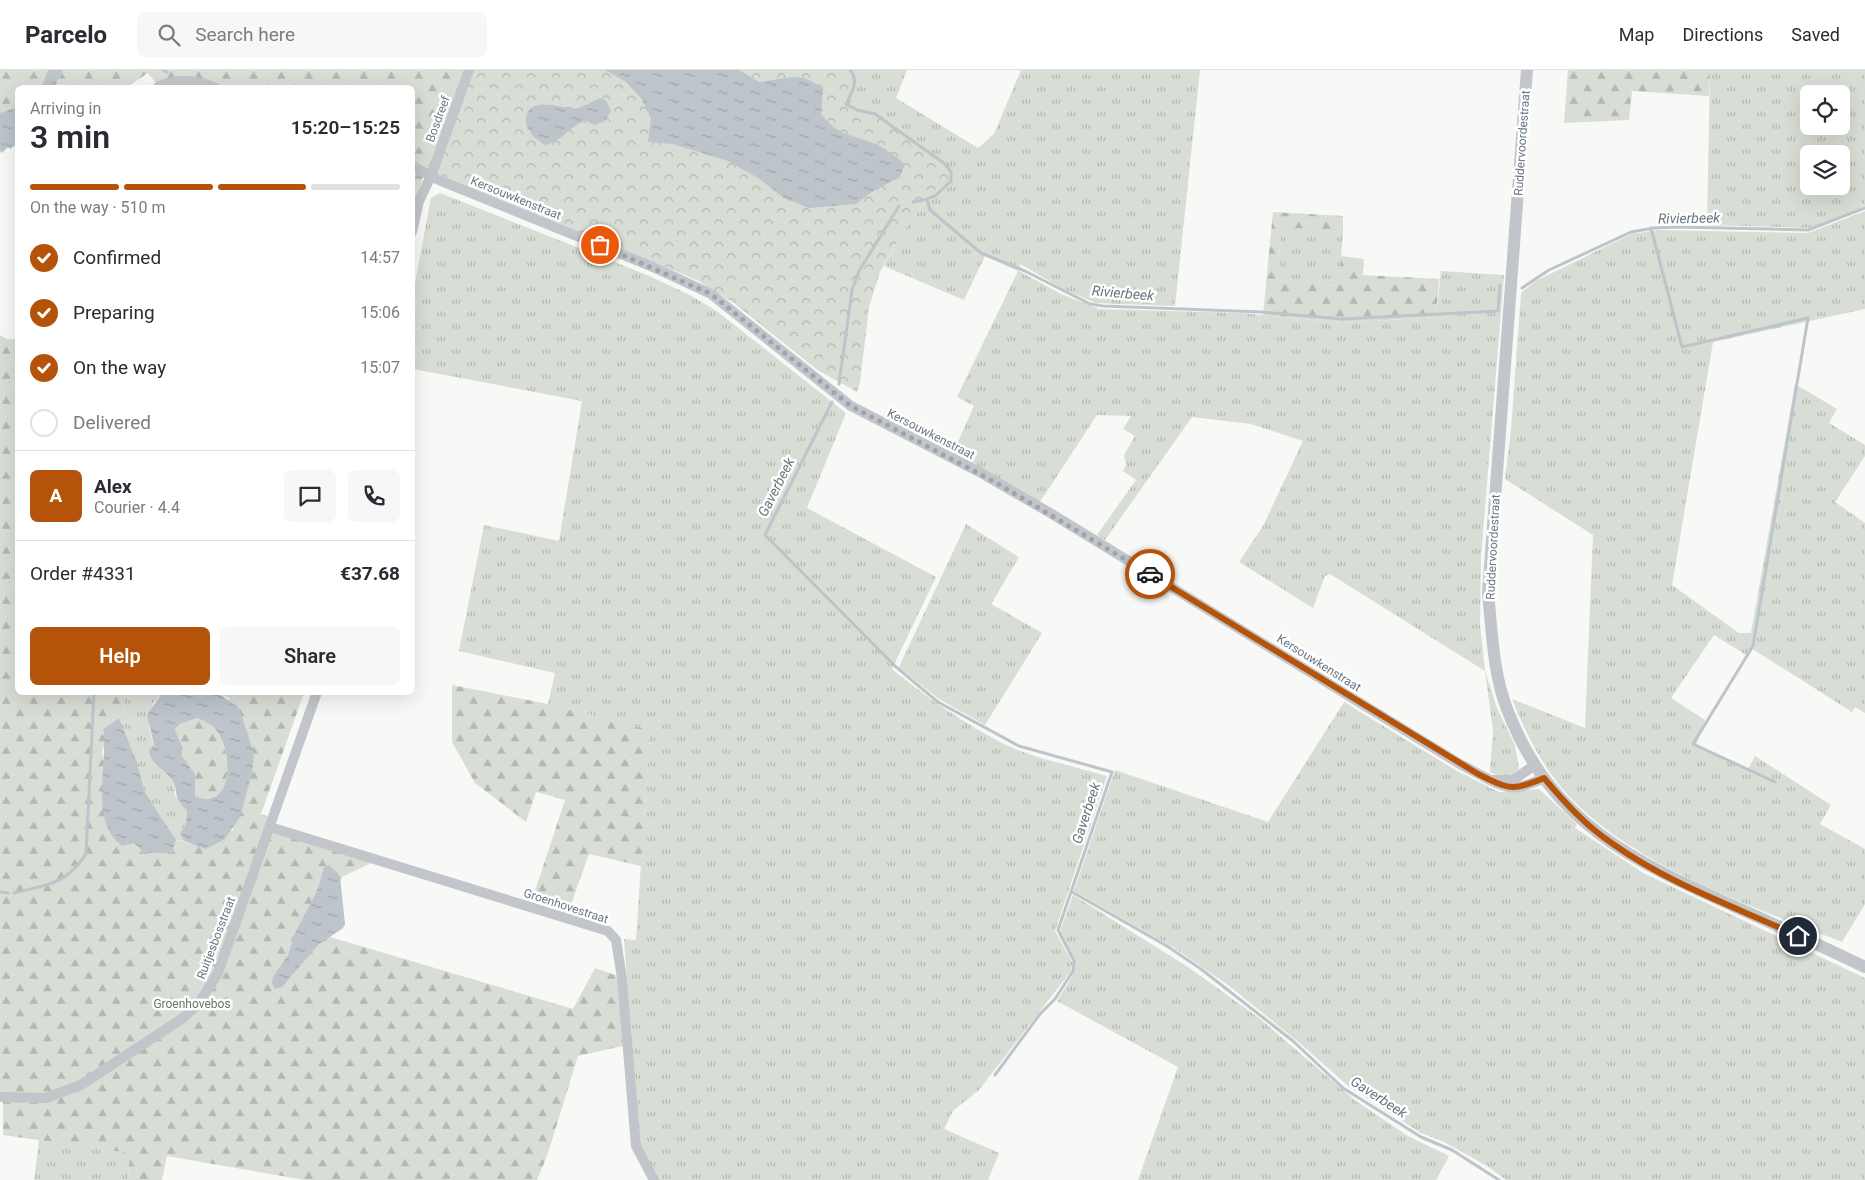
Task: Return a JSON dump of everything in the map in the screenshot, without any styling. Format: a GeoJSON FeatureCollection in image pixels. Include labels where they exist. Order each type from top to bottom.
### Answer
{"type":"FeatureCollection","features":[{"type":"Feature","properties":{"kind":"street","name":"Bosdreef"},"geometry":{"type":"LineString","coordinates":[[415,219],[419,201],[431,176],[469,70]]}},
{"type":"Feature","properties":{"kind":"street","name":"Ruddervoordestraat"},"geometry":{"type":"LineString","coordinates":[[1527,70],[1488,593],[1497,671],[1506,708],[1535,765],[1544,778],[1567,806],[1612,844],[1660,873],[1865,968]]}},
{"type":"Feature","properties":{"kind":"street"},"geometry":{"type":"LineString","coordinates":[[162,85],[181,80],[200,81],[209,85]]}},
{"type":"Feature","properties":{"kind":"street"},"geometry":{"type":"LineString","coordinates":[[415,168],[431,176]]}},
{"type":"Feature","properties":{"kind":"street","name":"Kersouwkenstraat"},"geometry":{"type":"LineString","coordinates":[[431,176],[653,267],[711,294],[851,406],[981,474],[1052,514],[1452,759],[1504,787],[1518,788],[1544,778]]}},
{"type":"Feature","properties":{"kind":"street","name":"Ruitjesbosstraat"},"geometry":{"type":"LineString","coordinates":[[0,1097],[46,1098],[81,1085],[175,1024],[199,1003],[218,973],[316,695]]}},
{"type":"Feature","properties":{"kind":"street"},"geometry":{"type":"LineString","coordinates":[[1490,780],[1513,780],[1535,765]]}},
{"type":"Feature","properties":{"kind":"street","name":"Groenhovestraat"},"geometry":{"type":"LineString","coordinates":[[270,827],[608,931],[616,940],[622,978],[636,1146],[654,1180]]}},
{"type":"Feature","properties":{"kind":"street","name":"Ruddervoordestraat"},"geometry":{"type":"LineString","coordinates":[[1845,958],[1865,963]]}},
{"type":"Feature","properties":{"kind":"green space"},"geometry":{"type":"Polygon","coordinates":[[[0,70],[48,70],[42,85],[15,85],[15,108],[0,113],[0,70]]]}},
{"type":"Feature","properties":{"kind":"green space"},"geometry":{"type":"Polygon","coordinates":[[[63,70],[482,70],[596,163],[819,371],[734,303],[697,280],[426,168],[415,202],[415,85],[157,85],[148,73],[130,85],[56,85],[63,70]]]}},
{"type":"Feature","properties":{"kind":"green space"},"geometry":{"type":"Polygon","coordinates":[[[474,70],[850,70],[853,72],[853,88],[846,104],[857,110],[875,114],[945,164],[951,172],[951,181],[935,196],[927,199],[902,233],[880,272],[869,307],[860,383],[857,392],[819,371],[734,303],[697,280],[436,173],[474,70]]]}},
{"type":"Feature","properties":{"kind":"green space"},"geometry":{"type":"Polygon","coordinates":[[[850,70],[907,70],[896,98],[978,148],[994,134],[1021,70],[1200,70],[1175,306],[1096,303],[1065,290],[1020,264],[1019,271],[1061,294],[1099,309],[1241,313],[1342,323],[1436,317],[1441,271],[1504,275],[1481,557],[1480,624],[1485,671],[1330,574],[1325,576],[1313,608],[1239,562],[1263,526],[1303,441],[1251,424],[1192,417],[1105,540],[1097,535],[1136,480],[1123,471],[1126,465],[1124,455],[1135,436],[1123,429],[1131,416],[1097,415],[1040,502],[953,453],[974,406],[957,397],[1018,271],[985,256],[964,300],[884,266],[902,233],[927,199],[935,196],[951,172],[945,164],[875,114],[857,110],[846,104],[854,83],[853,74],[850,70]]]}},
{"type":"Feature","properties":{"kind":"green space"},"geometry":{"type":"Polygon","coordinates":[[[1568,70],[1710,70],[1709,96],[1632,91],[1629,120],[1564,123],[1568,70]]]}},
{"type":"Feature","properties":{"kind":"green space"},"geometry":{"type":"Polygon","coordinates":[[[1710,70],[1865,70],[1865,206],[1813,228],[1707,225],[1710,70]]]}},
{"type":"Feature","properties":{"kind":"green space"},"geometry":{"type":"Polygon","coordinates":[[[440,193],[647,275],[690,295],[718,312],[846,413],[807,508],[936,577],[892,669],[946,709],[1004,744],[1042,758],[1107,776],[1055,931],[1072,962],[1071,971],[979,1090],[953,1111],[944,1129],[999,1153],[988,1180],[659,1180],[641,1147],[624,939],[636,940],[650,730],[548,704],[555,673],[459,651],[484,525],[559,541],[582,401],[415,369],[415,283],[431,198],[440,193]]]}},
{"type":"Feature","properties":{"kind":"green space"},"geometry":{"type":"Polygon","coordinates":[[[1865,211],[1865,309],[1713,342],[1672,585],[1739,633],[1751,633],[1795,384],[1837,409],[1829,423],[1865,445],[1865,456],[1835,502],[1865,523],[1865,713],[1855,707],[1852,712],[1751,648],[1746,655],[1714,635],[1671,698],[1705,720],[1696,745],[1748,769],[1755,756],[1831,805],[1820,824],[1865,849],[1865,904],[1842,942],[1722,894],[1642,853],[1606,829],[1574,801],[1548,770],[1537,753],[1512,699],[1585,728],[1593,535],[1505,479],[1511,430],[1521,293],[1536,281],[1631,234],[1658,230],[1808,233],[1865,211]]]}},
{"type":"Feature","properties":{"kind":"green space"},"geometry":{"type":"Polygon","coordinates":[[[1273,212],[1343,216],[1343,232],[1282,227],[1277,281],[1338,286],[1341,256],[1364,259],[1363,275],[1439,279],[1436,317],[1342,323],[1263,315],[1273,212]]]}},
{"type":"Feature","properties":{"kind":"green space"},"geometry":{"type":"Polygon","coordinates":[[[1282,227],[1343,232],[1339,286],[1277,281],[1282,227]]]}},
{"type":"Feature","properties":{"kind":"green space","name":"Groenhovebos"},"geometry":{"type":"Polygon","coordinates":[[[0,335],[7,339],[15,339],[15,695],[122,695],[125,708],[119,718],[103,729],[105,742],[102,752],[122,846],[134,843],[144,853],[172,853],[176,840],[192,844],[233,830],[229,698],[222,695],[303,695],[261,814],[269,817],[265,829],[371,863],[342,877],[327,908],[330,937],[573,1009],[595,968],[618,976],[623,1046],[578,1056],[547,1156],[537,1180],[305,1180],[167,1156],[162,1180],[128,1180],[130,1153],[3,1135],[3,1102],[0,1101],[0,335]]]}},
{"type":"Feature","properties":{"kind":"green space"},"geometry":{"type":"Polygon","coordinates":[[[966,524],[1019,557],[991,604],[1042,633],[985,725],[939,699],[899,667],[966,524]]]}},
{"type":"Feature","properties":{"kind":"green space"},"geometry":{"type":"Polygon","coordinates":[[[1485,671],[1497,708],[1515,745],[1519,769],[1508,775],[1501,776],[1490,772],[1493,730],[1485,671]]]}},
{"type":"Feature","properties":{"kind":"green space"},"geometry":{"type":"Polygon","coordinates":[[[452,685],[548,704],[650,730],[641,866],[589,854],[569,910],[532,900],[565,800],[536,792],[526,822],[475,783],[452,742],[452,685]]]}},
{"type":"Feature","properties":{"kind":"green space"},"geometry":{"type":"Polygon","coordinates":[[[122,695],[160,695],[153,703],[149,728],[160,768],[170,778],[174,785],[175,795],[187,810],[186,824],[180,833],[184,841],[176,840],[145,792],[137,762],[119,718],[125,708],[122,695]]]}},
{"type":"Feature","properties":{"kind":"green space"},"geometry":{"type":"Polygon","coordinates":[[[1344,702],[1457,771],[1499,792],[1539,789],[1577,824],[1575,828],[1645,874],[1865,978],[1865,1180],[1506,1180],[1487,1166],[1442,1141],[1421,1133],[1348,1086],[1302,1045],[1228,985],[1176,949],[1074,891],[1115,770],[1268,822],[1344,702]]]}},
{"type":"Feature","properties":{"kind":"green space"},"geometry":{"type":"Polygon","coordinates":[[[197,718],[210,724],[219,734],[227,760],[227,774],[224,786],[218,794],[208,798],[195,796],[195,780],[191,768],[182,756],[182,745],[175,729],[180,724],[197,718]]]}},
{"type":"Feature","properties":{"kind":"green space"},"geometry":{"type":"Polygon","coordinates":[[[1073,895],[1188,967],[1259,1018],[1356,1101],[1408,1136],[1449,1156],[1436,1180],[1138,1180],[1178,1067],[1057,1001],[1070,981],[1074,967],[1071,953],[1060,931],[1073,895]]]}},
{"type":"Feature","properties":{"kind":"green space"},"geometry":{"type":"Polygon","coordinates":[[[39,1140],[130,1153],[128,1180],[34,1180],[39,1140]]]}},
{"type":"Feature","properties":{"kind":"water"},"geometry":{"type":"Polygon","coordinates":[[[48,70],[63,70],[56,85],[42,85],[48,70]]]}},
{"type":"Feature","properties":{"kind":"water"},"geometry":{"type":"Polygon","coordinates":[[[605,70],[739,70],[759,82],[793,77],[807,79],[823,89],[821,114],[826,120],[842,132],[883,148],[905,164],[900,177],[870,193],[856,204],[810,208],[784,198],[758,178],[728,161],[673,144],[648,142],[651,118],[641,98],[626,82],[605,70]]]}},
{"type":"Feature","properties":{"kind":"water"},"geometry":{"type":"Polygon","coordinates":[[[600,98],[607,102],[611,111],[605,121],[595,125],[586,121],[580,123],[557,140],[545,145],[528,129],[526,122],[532,107],[547,104],[578,108],[600,98]]]}},
{"type":"Feature","properties":{"kind":"water"},"geometry":{"type":"Polygon","coordinates":[[[15,108],[15,145],[10,149],[8,147],[2,153],[0,151],[0,113],[15,108]]]}},
{"type":"Feature","properties":{"kind":"water"},"geometry":{"type":"Polygon","coordinates":[[[161,695],[221,695],[239,708],[254,754],[252,773],[240,817],[225,839],[206,849],[184,841],[180,833],[186,824],[187,810],[177,797],[174,783],[152,759],[149,750],[154,745],[147,715],[161,695]],[[197,718],[180,724],[175,729],[182,746],[182,756],[195,774],[195,796],[208,799],[218,795],[224,786],[227,774],[227,760],[219,734],[206,722],[197,718]]]}},
{"type":"Feature","properties":{"kind":"water"},"geometry":{"type":"Polygon","coordinates":[[[119,718],[137,762],[145,792],[176,840],[172,853],[144,853],[134,843],[122,846],[112,835],[106,822],[102,791],[103,729],[119,718]]]}},
{"type":"Feature","properties":{"kind":"water"},"geometry":{"type":"Polygon","coordinates":[[[329,865],[340,876],[345,924],[343,928],[318,945],[282,987],[275,989],[272,983],[273,977],[288,955],[296,931],[317,891],[324,868],[329,865]]]}},
{"type":"Feature","properties":{"kind":"waterway"},"geometry":{"type":"LineString","coordinates":[[163,70],[167,72]]}},
{"type":"Feature","properties":{"kind":"waterway","name":"Rivierbeek"},"geometry":{"type":"LineString","coordinates":[[850,70],[853,74],[854,83],[846,104],[857,110],[875,114],[945,164],[951,172],[951,181],[935,196],[927,199],[930,210],[981,253],[1025,271],[1090,304],[1261,312],[1342,319],[1498,311],[1500,285]]}},
{"type":"Feature","properties":{"kind":"waterway","name":"Gaverbeek"},"geometry":{"type":"LineString","coordinates":[[913,202],[927,199]]}},
{"type":"Feature","properties":{"kind":"waterway","name":"Gaverbeek"},"geometry":{"type":"LineString","coordinates":[[839,384],[852,290],[859,271],[899,206]]}},
{"type":"Feature","properties":{"kind":"waterway","name":"Rivierbeek"},"geometry":{"type":"LineString","coordinates":[[1522,288],[1549,270],[1631,232],[1654,228],[1678,227],[1808,230],[1865,208]]}},
{"type":"Feature","properties":{"kind":"waterway"},"geometry":{"type":"LineString","coordinates":[[1651,228],[1682,347],[1808,318],[1753,646],[1693,744],[1775,782]]}},
{"type":"Feature","properties":{"kind":"waterway","name":"Gaverbeek"},"geometry":{"type":"LineString","coordinates":[[832,402],[765,535],[895,666],[938,702],[1019,746],[1112,772],[1058,930],[1074,961],[1073,971],[1055,999],[1040,1014],[995,1075]]}},
{"type":"Feature","properties":{"kind":"waterway"},"geometry":{"type":"LineString","coordinates":[[14,893],[55,882],[71,872],[86,854],[94,695]]}},
{"type":"Feature","properties":{"kind":"waterway"},"geometry":{"type":"LineString","coordinates":[[0,892],[8,893]]}},
{"type":"Feature","properties":{"kind":"waterway","name":"Gaverbeek"},"geometry":{"type":"LineString","coordinates":[[1072,892],[1167,946],[1201,969],[1293,1041],[1343,1088],[1421,1137],[1452,1150],[1499,1180]]}},
{"type":"Feature","properties":{"kind":"way so far"},"geometry":{"type":"LineString","coordinates":[[600,245],[711,294],[851,406],[920,444],[981,474],[1052,514],[1150,574]]}},
{"type":"Feature","properties":{"kind":"route"},"geometry":{"type":"LineString","coordinates":[[1150,574],[1460,764],[1504,787],[1518,788],[1544,778],[1567,806],[1612,844],[1660,873],[1798,936]]}}]}
